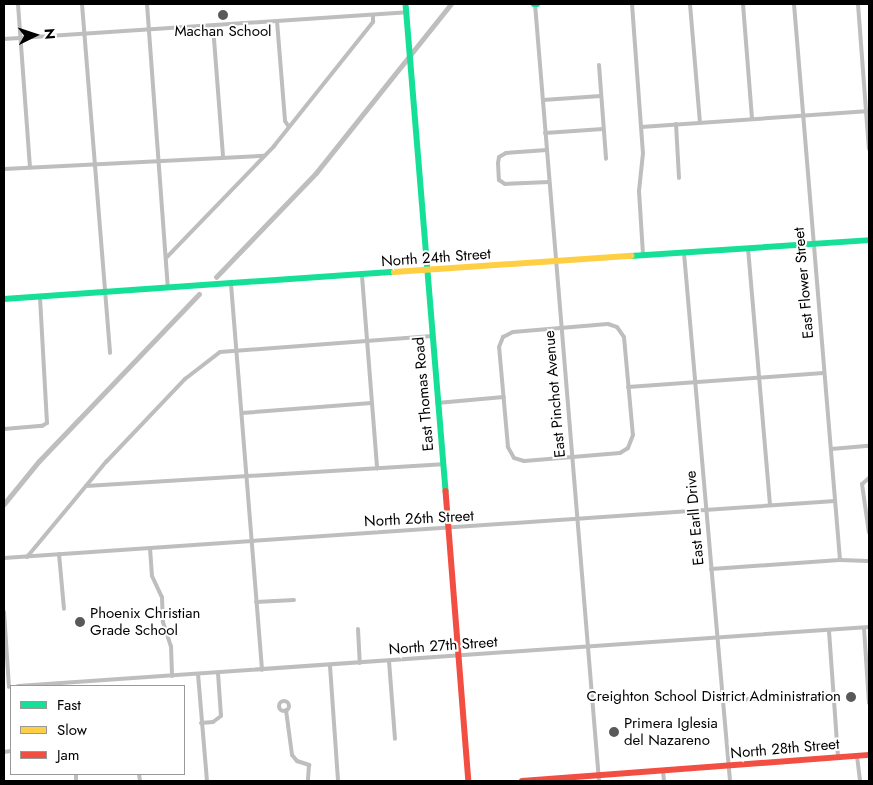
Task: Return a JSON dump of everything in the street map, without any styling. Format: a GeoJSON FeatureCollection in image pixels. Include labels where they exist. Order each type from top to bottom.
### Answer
{"type":"FeatureCollection","features":[{"type":"Feature","properties":{"kind":"main road","name":"East Thomas Road"},"geometry":{"type":"LineString","coordinates":[[406,4],[468,781]]}},
{"type":"Feature","properties":{"kind":"main road","name":"North 24th Street"},"geometry":{"type":"LineString","coordinates":[[4,299],[869,240]]}},
{"type":"Feature","properties":{"kind":"main road","name":"North 28th Street"},"geometry":{"type":"LineString","coordinates":[[522,781],[599,778],[663,771],[869,755]]}},
{"type":"Feature","properties":{"kind":"street"},"geometry":{"type":"LineString","coordinates":[[18,4],[30,168]]}},
{"type":"Feature","properties":{"kind":"street"},"geometry":{"type":"LineString","coordinates":[[82,4],[110,353]]}},
{"type":"Feature","properties":{"kind":"street"},"geometry":{"type":"LineString","coordinates":[[147,4],[168,288]]}},
{"type":"Feature","properties":{"kind":"street","name":"East Pinchot Avenue"},"geometry":{"type":"LineString","coordinates":[[535,4],[576,520],[599,778]]}},
{"type":"Feature","properties":{"kind":"street"},"geometry":{"type":"LineString","coordinates":[[632,4],[644,162],[639,198],[643,256]]}},
{"type":"Feature","properties":{"kind":"street"},"geometry":{"type":"LineString","coordinates":[[690,4],[700,123]]}},
{"type":"Feature","properties":{"kind":"street"},"geometry":{"type":"LineString","coordinates":[[742,4],[752,119]]}},
{"type":"Feature","properties":{"kind":"street","name":"East Flower Street"},"geometry":{"type":"LineString","coordinates":[[794,4],[812,244],[840,560]]}},
{"type":"Feature","properties":{"kind":"street"},"geometry":{"type":"LineString","coordinates":[[858,4],[868,111],[869,149]]}},
{"type":"Feature","properties":{"kind":"street"},"geometry":{"type":"LineString","coordinates":[[4,39],[407,12]]}},
{"type":"Feature","properties":{"kind":"street"},"geometry":{"type":"LineString","coordinates":[[166,258],[264,156],[289,127],[373,22],[374,15]]}},
{"type":"Feature","properties":{"kind":"street"},"geometry":{"type":"LineString","coordinates":[[277,21],[285,121],[289,127]]}},
{"type":"Feature","properties":{"kind":"street"},"geometry":{"type":"LineString","coordinates":[[213,26],[223,156]]}},
{"type":"Feature","properties":{"kind":"street"},"geometry":{"type":"LineString","coordinates":[[599,65],[606,159]]}},
{"type":"Feature","properties":{"kind":"street"},"geometry":{"type":"LineString","coordinates":[[543,100],[601,96]]}},
{"type":"Feature","properties":{"kind":"street"},"geometry":{"type":"LineString","coordinates":[[641,126],[868,111]]}},
{"type":"Feature","properties":{"kind":"street"},"geometry":{"type":"LineString","coordinates":[[676,124],[679,178]]}},
{"type":"Feature","properties":{"kind":"street"},"geometry":{"type":"LineString","coordinates":[[546,133],[603,129]]}},
{"type":"Feature","properties":{"kind":"street"},"geometry":{"type":"LineString","coordinates":[[547,150],[506,153],[499,157],[499,180],[505,184],[549,182]]}},
{"type":"Feature","properties":{"kind":"street"},"geometry":{"type":"LineString","coordinates":[[4,169],[223,156],[264,156]]}},
{"type":"Feature","properties":{"kind":"street"},"geometry":{"type":"LineString","coordinates":[[748,248],[770,505]]}},
{"type":"Feature","properties":{"kind":"street","name":"East Earll Drive"},"geometry":{"type":"LineString","coordinates":[[684,253],[730,781]]}},
{"type":"Feature","properties":{"kind":"street"},"geometry":{"type":"LineString","coordinates":[[362,276],[377,468]]}},
{"type":"Feature","properties":{"kind":"street"},"geometry":{"type":"LineString","coordinates":[[230,284],[262,670]]}},
{"type":"Feature","properties":{"kind":"street"},"geometry":{"type":"LineString","coordinates":[[4,429],[42,426],[47,423],[40,296]]}},
{"type":"Feature","properties":{"kind":"street"},"geometry":{"type":"LineString","coordinates":[[608,324],[620,330],[624,337],[633,435],[628,448],[620,453],[524,461],[514,458],[508,447],[499,347],[503,337],[513,332],[561,328],[608,324]]}},
{"type":"Feature","properties":{"kind":"street"},"geometry":{"type":"LineString","coordinates":[[26,557],[86,486],[198,367],[220,352],[236,349],[432,336]]}},
{"type":"Feature","properties":{"kind":"street"},"geometry":{"type":"LineString","coordinates":[[628,387],[823,373]]}},
{"type":"Feature","properties":{"kind":"street"},"geometry":{"type":"LineString","coordinates":[[437,403],[504,397]]}},
{"type":"Feature","properties":{"kind":"street"},"geometry":{"type":"LineString","coordinates":[[242,413],[372,404]]}},
{"type":"Feature","properties":{"kind":"street"},"geometry":{"type":"LineString","coordinates":[[830,449],[869,446]]}},
{"type":"Feature","properties":{"kind":"street"},"geometry":{"type":"LineString","coordinates":[[86,486],[442,464]]}},
{"type":"Feature","properties":{"kind":"street"},"geometry":{"type":"LineString","coordinates":[[869,478],[862,484],[866,530],[869,533]]}},
{"type":"Feature","properties":{"kind":"street","name":"North 26th Street"},"geometry":{"type":"LineString","coordinates":[[4,558],[835,501]]}},
{"type":"Feature","properties":{"kind":"street"},"geometry":{"type":"LineString","coordinates":[[150,548],[153,580],[162,597],[162,622],[171,646],[172,676]]}},
{"type":"Feature","properties":{"kind":"street"},"geometry":{"type":"LineString","coordinates":[[59,554],[64,609]]}},
{"type":"Feature","properties":{"kind":"street"},"geometry":{"type":"LineString","coordinates":[[711,569],[840,560],[869,561]]}},
{"type":"Feature","properties":{"kind":"street"},"geometry":{"type":"LineString","coordinates":[[162,597],[167,595]]}},
{"type":"Feature","properties":{"kind":"street"},"geometry":{"type":"LineString","coordinates":[[256,602],[294,600]]}},
{"type":"Feature","properties":{"kind":"street"},"geometry":{"type":"LineString","coordinates":[[4,612],[10,687],[4,687]]}},
{"type":"Feature","properties":{"kind":"street"},"geometry":{"type":"LineString","coordinates":[[156,624],[162,622]]}},
{"type":"Feature","properties":{"kind":"street"},"geometry":{"type":"LineString","coordinates":[[864,628],[869,703]]}},
{"type":"Feature","properties":{"kind":"street","name":"North 27th Street"},"geometry":{"type":"LineString","coordinates":[[33,685],[869,628]]}},
{"type":"Feature","properties":{"kind":"street"},"geometry":{"type":"LineString","coordinates":[[358,629],[360,664]]}},
{"type":"Feature","properties":{"kind":"street"},"geometry":{"type":"LineString","coordinates":[[829,630],[838,757]]}},
{"type":"Feature","properties":{"kind":"street"},"geometry":{"type":"LineString","coordinates":[[389,661],[395,738]]}},
{"type":"Feature","properties":{"kind":"street"},"geometry":{"type":"LineString","coordinates":[[330,666],[338,781]]}},
{"type":"Feature","properties":{"kind":"street"},"geometry":{"type":"LineString","coordinates":[[201,722],[218,720],[221,716],[218,673]]}},
{"type":"Feature","properties":{"kind":"street"},"geometry":{"type":"LineString","coordinates":[[198,674],[207,781]]}},
{"type":"Feature","properties":{"kind":"street"},"geometry":{"type":"LineString","coordinates":[[723,701],[770,698]]}},
{"type":"Feature","properties":{"kind":"street"},"geometry":{"type":"LineString","coordinates":[[286,710],[292,755],[297,761],[309,765],[310,780]]}},
{"type":"Feature","properties":{"kind":"street"},"geometry":{"type":"LineString","coordinates":[[857,756],[860,781]]}},
{"type":"Feature","properties":{"kind":"street"},"geometry":{"type":"LineString","coordinates":[[663,771],[664,781]]}},
{"type":"Feature","properties":{"kind":"waterway"},"geometry":{"type":"LineString","coordinates":[[216,277],[316,173],[451,4]]}},
{"type":"Feature","properties":{"kind":"waterway"},"geometry":{"type":"LineString","coordinates":[[4,504],[39,461],[199,294]]}},
{"type":"Feature","properties":{"kind":"traffic: fast"},"geometry":{"type":"LineString","coordinates":[[406,4],[446,491]]}},
{"type":"Feature","properties":{"kind":"traffic: fast"},"geometry":{"type":"LineString","coordinates":[[631,256],[869,240]]}},
{"type":"Feature","properties":{"kind":"traffic: fast"},"geometry":{"type":"LineString","coordinates":[[4,299],[394,272]]}},
{"type":"Feature","properties":{"kind":"traffic: slow"},"geometry":{"type":"LineString","coordinates":[[394,272],[631,256]]}},
{"type":"Feature","properties":{"kind":"traffic: jam"},"geometry":{"type":"LineString","coordinates":[[446,491],[469,781]]}},
{"type":"Feature","properties":{"kind":"traffic: jam"},"geometry":{"type":"LineString","coordinates":[[522,781],[869,755]]}},
{"type":"Feature","properties":{"kind":"place","name":"Machan School"},"geometry":{"type":"Point","coordinates":[223,15]}},
{"type":"Feature","properties":{"kind":"place","name":"Phoenix Christian Grade School"},"geometry":{"type":"Point","coordinates":[80,622]}},
{"type":"Feature","properties":{"kind":"place","name":"Creighton School District Administration"},"geometry":{"type":"Point","coordinates":[851,697]}},
{"type":"Feature","properties":{"kind":"place","name":"Primera Iglesia del Nazareno"},"geometry":{"type":"Point","coordinates":[614,732]}}]}
